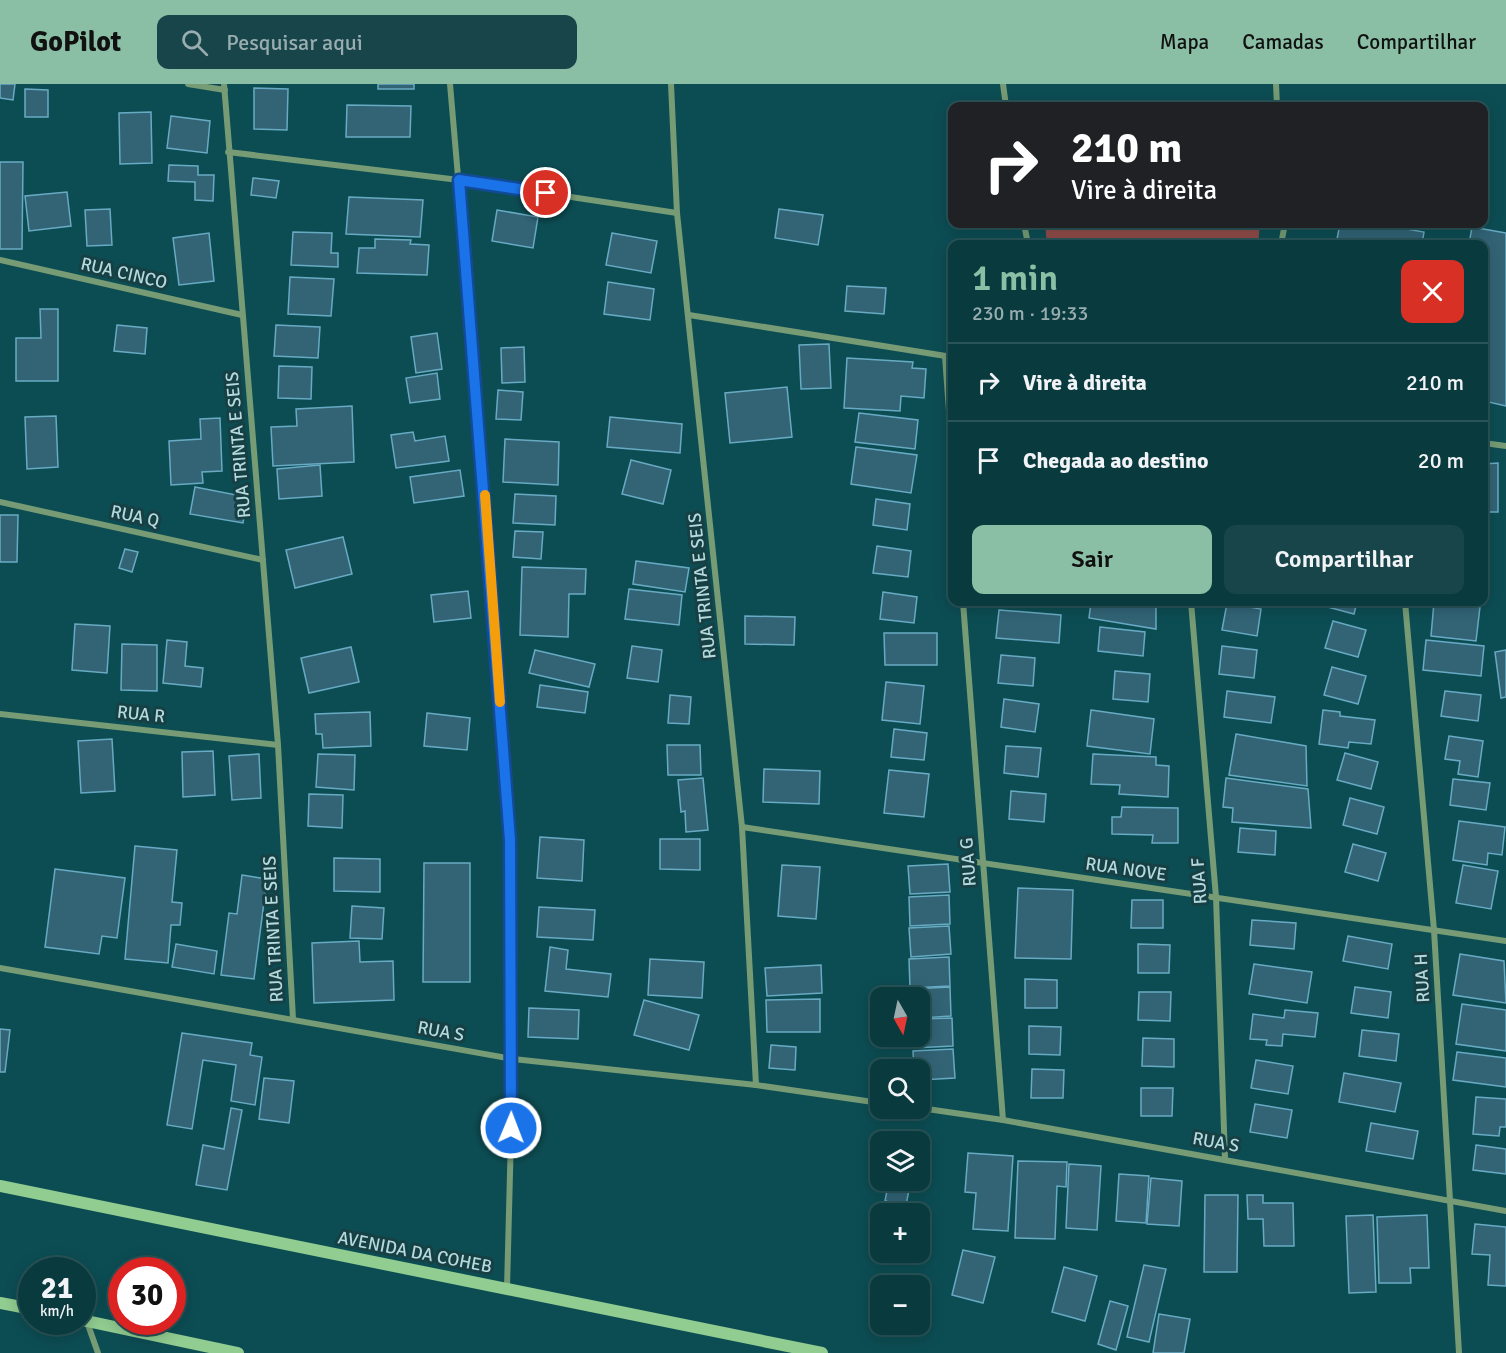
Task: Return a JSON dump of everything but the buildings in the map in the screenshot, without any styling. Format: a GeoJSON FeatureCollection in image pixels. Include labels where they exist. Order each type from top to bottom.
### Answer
{"type":"FeatureCollection","features":[{"type":"Feature","properties":{"kind":"main road","name":"AVENIDA DA COHEB"},"geometry":{"type":"LineString","coordinates":[[0,1186],[822,1353]]}},
{"type":"Feature","properties":{"kind":"main road"},"geometry":{"type":"LineString","coordinates":[[0,1303],[18,1307]]}},
{"type":"Feature","properties":{"kind":"main road"},"geometry":{"type":"LineString","coordinates":[[96,1323],[238,1353]]}},
{"type":"Feature","properties":{"kind":"street"},"geometry":{"type":"LineString","coordinates":[[188,84],[224,87]]}},
{"type":"Feature","properties":{"kind":"street"},"geometry":{"type":"LineString","coordinates":[[450,84],[510,840],[513,1059],[507,1289]]}},
{"type":"Feature","properties":{"kind":"street","name":"RUA TRINTA E SEIS"},"geometry":{"type":"LineString","coordinates":[[671,84],[677,213],[742,826],[756,1085]]}},
{"type":"Feature","properties":{"kind":"street"},"geometry":{"type":"LineString","coordinates":[[1003,84],[1005,102]]}},
{"type":"Feature","properties":{"kind":"street"},"geometry":{"type":"LineString","coordinates":[[1276,84],[1277,102]]}},
{"type":"Feature","properties":{"kind":"street","name":"RUA TRINTA E SEIS"},"geometry":{"type":"LineString","coordinates":[[224,87],[278,745],[293,1019]]}},
{"type":"Feature","properties":{"kind":"street"},"geometry":{"type":"LineString","coordinates":[[228,152],[459,180],[677,213]]}},
{"type":"Feature","properties":{"kind":"street","name":"RUA CINCO"},"geometry":{"type":"LineString","coordinates":[[0,260],[242,315]]}},
{"type":"Feature","properties":{"kind":"street"},"geometry":{"type":"LineString","coordinates":[[689,315],[948,356]]}},
{"type":"Feature","properties":{"kind":"street"},"geometry":{"type":"LineString","coordinates":[[1488,444],[1506,446]]}},
{"type":"Feature","properties":{"kind":"street","name":"RUA Q"},"geometry":{"type":"LineString","coordinates":[[0,502],[263,560]]}},
{"type":"Feature","properties":{"kind":"street","name":"RUA G"},"geometry":{"type":"LineString","coordinates":[[963,606],[1003,1120]]}},
{"type":"Feature","properties":{"kind":"street","name":"RUA F"},"geometry":{"type":"LineString","coordinates":[[1191,606],[1216,897],[1225,1159]]}},
{"type":"Feature","properties":{"kind":"street","name":"RUA H"},"geometry":{"type":"LineString","coordinates":[[1405,606],[1434,930],[1459,1353]]}},
{"type":"Feature","properties":{"kind":"street","name":"RUA R"},"geometry":{"type":"LineString","coordinates":[[0,714],[278,745]]}},
{"type":"Feature","properties":{"kind":"street","name":"RUA NOVE"},"geometry":{"type":"LineString","coordinates":[[742,826],[1506,941]]}},
{"type":"Feature","properties":{"kind":"street","name":"RUA S"},"geometry":{"type":"LineString","coordinates":[[0,968],[513,1059],[756,1085],[870,1102]]}},
{"type":"Feature","properties":{"kind":"street","name":"RUA S"},"geometry":{"type":"LineString","coordinates":[[930,1109],[1225,1159],[1451,1203],[1506,1211]]}},
{"type":"Feature","properties":{"kind":"street"},"geometry":{"type":"LineString","coordinates":[[91,1335],[98,1353]]}},
{"type":"Feature","properties":{"kind":"shaded area"},"geometry":{"type":"Polygon","coordinates":[[[1045,228],[1260,228],[1258,240],[1047,240],[1045,228]]]}},
{"type":"Feature","properties":{"kind":"slow traffic"},"geometry":{"type":"LineString","coordinates":[[485,495],[500,702]]}},
{"type":"Feature","properties":{"kind":"route"},"geometry":{"type":"LineString","coordinates":[[511,1128],[513,1059],[510,840],[486,501],[459,180],[546,193]]}}]}
